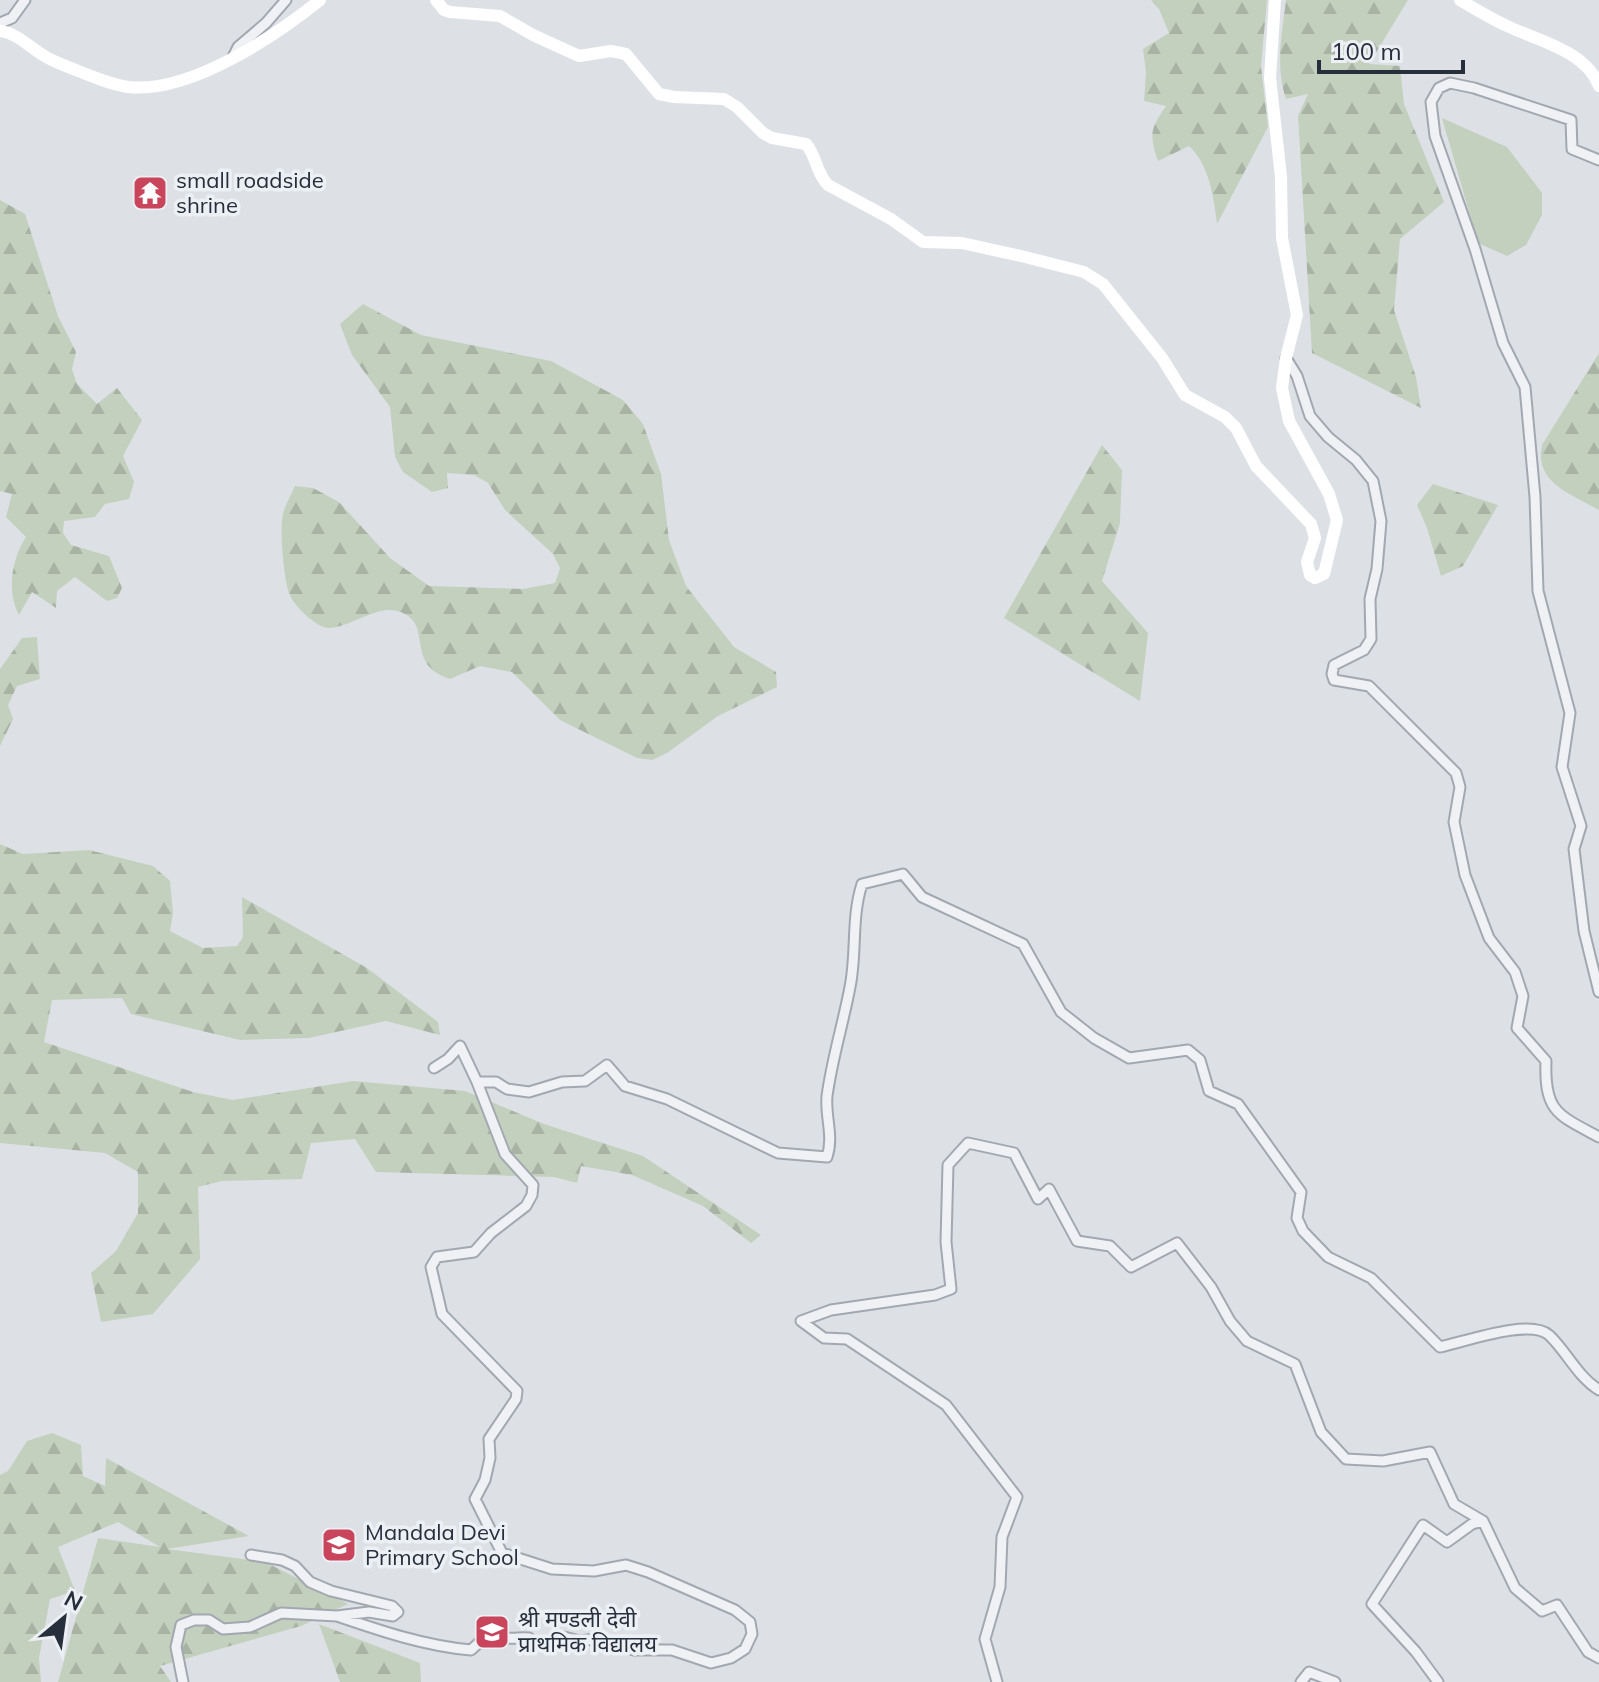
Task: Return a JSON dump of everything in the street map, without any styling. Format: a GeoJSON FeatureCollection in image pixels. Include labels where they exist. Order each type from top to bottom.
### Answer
{"type":"FeatureCollection","features":[{"type":"Feature","properties":{"kind":"main road"},"geometry":{"type":"LineString","coordinates":[[0,31],[64,65],[111,84],[131,87],[179,82],[233,57],[320,0]]}},
{"type":"Feature","properties":{"kind":"main road"},"geometry":{"type":"LineString","coordinates":[[436,0],[450,12],[507,18],[533,35],[579,56],[611,51],[626,54],[654,89],[665,96],[714,97],[732,102],[763,133],[772,138],[806,144],[813,153],[821,178],[828,185],[891,219],[916,240],[930,244],[962,243],[1021,256],[1084,272],[1103,284],[1162,358],[1185,395],[1225,417],[1236,428],[1256,466],[1311,524],[1315,538],[1307,562],[1310,575],[1315,578],[1324,574],[1337,520],[1329,494],[1289,421],[1282,388],[1297,315],[1282,238],[1281,177],[1270,78],[1275,0]]}},
{"type":"Feature","properties":{"kind":"main road"},"geometry":{"type":"LineString","coordinates":[[1460,0],[1507,27],[1554,46],[1578,60],[1597,79],[1599,86]]}},
{"type":"Feature","properties":{"kind":"street"},"geometry":{"type":"LineString","coordinates":[[0,23],[12,18],[25,0]]}},
{"type":"Feature","properties":{"kind":"street"},"geometry":{"type":"LineString","coordinates":[[233,57],[238,47],[266,23],[286,0]]}},
{"type":"Feature","properties":{"kind":"street"},"geometry":{"type":"LineString","coordinates":[[1599,160],[1572,149],[1571,120],[1450,83],[1439,88],[1431,102],[1435,136],[1475,249],[1503,343],[1525,387],[1535,497],[1538,591],[1570,713],[1562,767],[1581,826],[1574,849],[1584,931],[1599,992]]}},
{"type":"Feature","properties":{"kind":"street"},"geometry":{"type":"LineString","coordinates":[[1286,358],[1297,376],[1310,416],[1328,437],[1356,460],[1373,481],[1381,521],[1377,569],[1370,599],[1371,639],[1364,650],[1334,665],[1334,680],[1369,686],[1456,773],[1460,787],[1454,822],[1465,875],[1489,938],[1515,972],[1523,996],[1517,1028],[1546,1061],[1545,1089],[1552,1103],[1564,1118],[1599,1137]]}},
{"type":"Feature","properties":{"kind":"street"},"geometry":{"type":"LineString","coordinates":[[477,1082],[496,1082],[507,1089],[529,1092],[562,1082],[585,1081],[607,1065],[625,1086],[667,1099],[778,1153],[827,1157],[831,1145],[827,1100],[851,985],[855,905],[862,884],[903,874],[922,897],[1023,944],[1061,1012],[1094,1038],[1129,1058],[1188,1050],[1200,1060],[1209,1091],[1238,1104],[1301,1192],[1297,1218],[1303,1231],[1328,1257],[1371,1278],[1440,1347],[1529,1327],[1547,1333],[1586,1382],[1599,1390]]}},
{"type":"Feature","properties":{"kind":"street"},"geometry":{"type":"LineString","coordinates":[[337,1616],[384,1633],[443,1647],[471,1650],[486,1636],[501,1634],[510,1639],[529,1638],[535,1645],[564,1637],[580,1641],[594,1639],[634,1650],[672,1650],[711,1663],[731,1658],[745,1649],[752,1634],[750,1622],[735,1610],[648,1572],[626,1565],[594,1571],[552,1569],[514,1558],[502,1553],[487,1527],[475,1499],[485,1480],[490,1458],[489,1439],[516,1399],[517,1391],[442,1314],[431,1267],[437,1257],[474,1252],[491,1233],[526,1206],[533,1185],[505,1154],[460,1046],[434,1068]]}},
{"type":"Feature","properties":{"kind":"street"},"geometry":{"type":"LineString","coordinates":[[997,1682],[985,1639],[1000,1587],[1002,1537],[1017,1497],[946,1405],[847,1339],[824,1338],[801,1321],[831,1310],[935,1295],[951,1289],[946,1242],[948,1165],[968,1143],[1014,1153],[1038,1199],[1049,1189],[1077,1241],[1110,1246],[1131,1267],[1177,1243],[1247,1341],[1295,1364],[1321,1432],[1346,1459],[1383,1461],[1430,1452],[1454,1504],[1483,1521],[1515,1588],[1542,1611],[1557,1605],[1588,1652],[1599,1658]]}},
{"type":"Feature","properties":{"kind":"street"},"geometry":{"type":"LineString","coordinates":[[1438,1682],[1416,1652],[1372,1604],[1423,1525],[1447,1542],[1472,1524],[1483,1521]]}},
{"type":"Feature","properties":{"kind":"street"},"geometry":{"type":"LineString","coordinates":[[183,1682],[176,1647],[181,1625],[194,1620],[209,1620],[223,1629],[250,1627],[281,1613],[337,1616],[369,1612],[393,1616],[398,1612],[392,1606],[331,1591],[310,1582],[295,1566],[282,1560],[251,1555]]}},
{"type":"Feature","properties":{"kind":"street"},"geometry":{"type":"LineString","coordinates":[[1301,1682],[1309,1672],[1335,1682]]}},
{"type":"Feature","properties":{"kind":"green space"},"geometry":{"type":"Polygon","coordinates":[[[1151,0],[1267,0],[1261,66],[1268,127],[1217,224],[1209,182],[1196,153],[1189,146],[1158,161],[1155,152],[1153,132],[1166,106],[1144,101],[1146,73],[1143,49],[1169,33],[1159,9],[1151,0]]]}},
{"type":"Feature","properties":{"kind":"green space"},"geometry":{"type":"Polygon","coordinates":[[[1286,0],[1408,0],[1369,64],[1400,66],[1404,104],[1444,202],[1400,239],[1394,310],[1416,377],[1421,408],[1312,353],[1298,116],[1308,94],[1286,99],[1280,50],[1286,0]]]}},
{"type":"Feature","properties":{"kind":"green space"},"geometry":{"type":"Polygon","coordinates":[[[1442,118],[1507,147],[1542,193],[1542,215],[1526,245],[1507,256],[1478,243],[1442,118]]]}},
{"type":"Feature","properties":{"kind":"green space"},"geometry":{"type":"Polygon","coordinates":[[[0,200],[25,214],[58,316],[76,352],[72,369],[77,384],[97,404],[117,388],[142,420],[123,456],[134,482],[129,499],[105,504],[95,517],[64,521],[63,533],[71,545],[109,556],[122,588],[117,598],[107,601],[75,577],[57,591],[56,608],[32,592],[19,615],[13,596],[12,575],[26,537],[6,517],[12,494],[0,491],[0,200]]]}},
{"type":"Feature","properties":{"kind":"green space"},"geometry":{"type":"Polygon","coordinates":[[[363,304],[421,335],[551,361],[623,400],[643,424],[661,474],[669,540],[686,586],[734,647],[776,672],[777,687],[718,716],[667,753],[652,760],[637,758],[560,720],[512,672],[480,666],[450,679],[436,673],[423,656],[413,620],[405,614],[387,610],[329,628],[306,615],[289,593],[283,554],[283,514],[295,486],[313,488],[339,502],[390,558],[429,586],[523,589],[555,583],[560,568],[553,554],[505,510],[488,483],[474,475],[447,473],[448,488],[432,492],[403,472],[395,457],[390,407],[352,355],[340,324],[363,304]]]}},
{"type":"Feature","properties":{"kind":"green space"},"geometry":{"type":"Polygon","coordinates":[[[1599,353],[1599,510],[1557,486],[1549,478],[1541,458],[1542,445],[1599,353]]]}},
{"type":"Feature","properties":{"kind":"green space"},"geometry":{"type":"Polygon","coordinates":[[[1102,445],[1122,470],[1120,523],[1102,581],[1148,633],[1140,701],[1004,618],[1102,445]]]}},
{"type":"Feature","properties":{"kind":"green space"},"geometry":{"type":"Polygon","coordinates":[[[1433,484],[1498,505],[1463,566],[1441,576],[1417,505],[1433,484]]]}},
{"type":"Feature","properties":{"kind":"green space"},"geometry":{"type":"Polygon","coordinates":[[[37,637],[40,679],[17,686],[8,705],[13,719],[0,746],[0,669],[22,638],[37,637]]]}},
{"type":"Feature","properties":{"kind":"green space"},"geometry":{"type":"Polygon","coordinates":[[[0,844],[23,854],[89,850],[153,866],[170,881],[173,913],[170,931],[203,948],[237,946],[243,937],[242,897],[367,968],[438,1022],[440,1035],[386,1021],[309,1038],[240,1040],[131,1014],[122,998],[52,1000],[44,1042],[193,1092],[233,1100],[353,1081],[465,1091],[544,1124],[643,1156],[761,1235],[751,1243],[703,1206],[632,1175],[581,1166],[577,1183],[554,1177],[376,1172],[355,1139],[311,1143],[302,1179],[222,1181],[198,1187],[200,1259],[153,1314],[101,1322],[91,1273],[116,1251],[138,1213],[138,1172],[105,1153],[0,1143],[0,844]]]}},
{"type":"Feature","properties":{"kind":"green space"},"geometry":{"type":"Polygon","coordinates":[[[52,1433],[81,1445],[83,1476],[105,1486],[106,1458],[249,1536],[167,1549],[265,1562],[348,1604],[301,1626],[160,1666],[171,1682],[58,1682],[98,1538],[160,1547],[118,1522],[58,1547],[75,1591],[50,1599],[39,1658],[41,1682],[0,1682],[0,1475],[8,1471],[27,1441],[52,1433]]]}},
{"type":"Feature","properties":{"kind":"green space"},"geometry":{"type":"Polygon","coordinates":[[[319,1624],[420,1663],[421,1682],[340,1682],[319,1624]]]}},
{"type":"Feature","properties":{"kind":"place","name":"small roadside shrine"},"geometry":{"type":"Point","coordinates":[150,193]}},
{"type":"Feature","properties":{"kind":"place","name":"Mandala Devi Primary School"},"geometry":{"type":"Point","coordinates":[339,1545]}},
{"type":"Feature","properties":{"kind":"place","name":"श्री मण्डली देवी प्राथमिक विद्यालय"},"geometry":{"type":"Point","coordinates":[492,1632]}}]}
